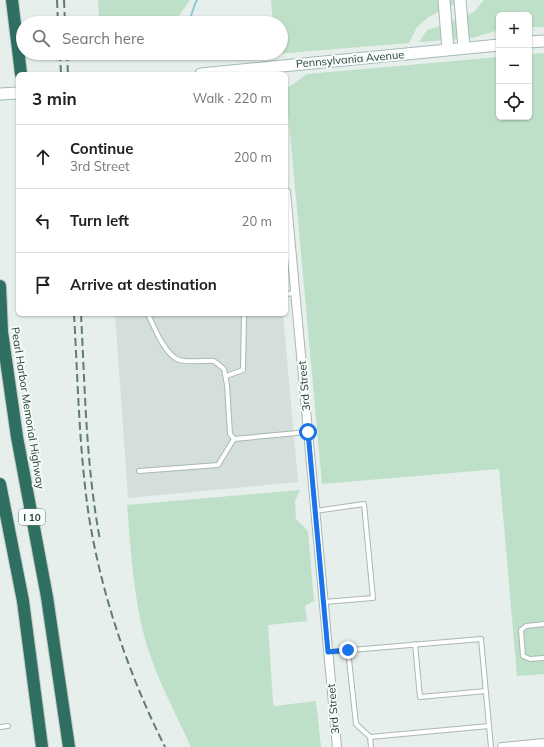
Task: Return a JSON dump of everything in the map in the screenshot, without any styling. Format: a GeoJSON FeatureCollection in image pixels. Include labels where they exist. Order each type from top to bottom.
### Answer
{"type":"FeatureCollection","features":[{"type":"Feature","properties":{"kind":"highway"},"geometry":{"type":"LineString","coordinates":[[12,0],[16,33]]}},
{"type":"Feature","properties":{"kind":"highway"},"geometry":{"type":"LineString","coordinates":[[19,60],[21,72]]}},
{"type":"Feature","properties":{"kind":"highway","name":"Pearl Harbor Memorial Highway"},"geometry":{"type":"LineString","coordinates":[[0,286],[2,332],[17,437],[47,597],[70,747]]}},
{"type":"Feature","properties":{"kind":"highway","name":"I 10"},"geometry":{"type":"LineString","coordinates":[[0,484],[23,601],[42,747]]}},
{"type":"Feature","properties":{"kind":"street"},"geometry":{"type":"LineString","coordinates":[[444,0],[448,50]]}},
{"type":"Feature","properties":{"kind":"street"},"geometry":{"type":"LineString","coordinates":[[460,0],[464,48]]}},
{"type":"Feature","properties":{"kind":"street"},"geometry":{"type":"LineString","coordinates":[[532,42],[544,41]]}},
{"type":"Feature","properties":{"kind":"street","name":"Pennsylvania Avenue"},"geometry":{"type":"LineString","coordinates":[[238,72],[275,70],[496,45]]}},
{"type":"Feature","properties":{"kind":"street"},"geometry":{"type":"LineString","coordinates":[[0,94],[16,93]]}},
{"type":"Feature","properties":{"kind":"street","name":"3rd Street"},"geometry":{"type":"LineString","coordinates":[[288,214],[337,747]]}},
{"type":"Feature","properties":{"kind":"street"},"geometry":{"type":"LineString","coordinates":[[502,747],[544,743]]}},
{"type":"Feature","properties":{"kind":"lane"},"geometry":{"type":"LineString","coordinates":[[288,294],[295,293]]}},
{"type":"Feature","properties":{"kind":"lane"},"geometry":{"type":"LineString","coordinates":[[149,316],[157,333],[172,356],[181,360],[214,360],[224,369],[226,376],[230,434],[234,439]]}},
{"type":"Feature","properties":{"kind":"lane"},"geometry":{"type":"LineString","coordinates":[[226,376],[243,370],[244,316]]}},
{"type":"Feature","properties":{"kind":"lane"},"geometry":{"type":"LineString","coordinates":[[234,439],[308,432]]}},
{"type":"Feature","properties":{"kind":"lane"},"geometry":{"type":"LineString","coordinates":[[139,471],[218,465],[234,439]]}},
{"type":"Feature","properties":{"kind":"lane"},"geometry":{"type":"LineString","coordinates":[[315,511],[364,504],[373,590],[373,598],[323,602]]}},
{"type":"Feature","properties":{"kind":"lane"},"geometry":{"type":"LineString","coordinates":[[544,624],[526,626],[521,630],[523,656],[530,660],[544,658]]}},
{"type":"Feature","properties":{"kind":"lane"},"geometry":{"type":"LineString","coordinates":[[328,652],[481,639],[491,747]]}},
{"type":"Feature","properties":{"kind":"lane"},"geometry":{"type":"LineString","coordinates":[[415,644],[420,697],[486,691]]}},
{"type":"Feature","properties":{"kind":"lane"},"geometry":{"type":"LineString","coordinates":[[348,650],[356,724],[370,737],[371,747]]}},
{"type":"Feature","properties":{"kind":"lane"},"geometry":{"type":"LineString","coordinates":[[0,727],[8,726]]}},
{"type":"Feature","properties":{"kind":"lane"},"geometry":{"type":"LineString","coordinates":[[370,737],[489,726]]}},
{"type":"Feature","properties":{"kind":"shaded area"},"geometry":{"type":"Polygon","coordinates":[[[115,316],[283,316],[298,482],[128,498],[115,316]]]}},
{"type":"Feature","properties":{"kind":"green space"},"geometry":{"type":"Polygon","coordinates":[[[98,0],[190,0],[179,16],[99,16],[98,0]]]}},
{"type":"Feature","properties":{"kind":"green space"},"geometry":{"type":"Polygon","coordinates":[[[271,0],[462,0],[430,16],[417,27],[409,43],[288,53],[288,16],[272,16],[271,0]]]}},
{"type":"Feature","properties":{"kind":"green space"},"geometry":{"type":"Polygon","coordinates":[[[484,0],[544,0],[544,27],[532,27],[532,12],[496,12],[496,31],[472,38],[419,42],[427,30],[441,26],[474,12],[484,0]]]}},
{"type":"Feature","properties":{"kind":"green space"},"geometry":{"type":"Polygon","coordinates":[[[544,53],[544,674],[517,676],[499,469],[322,484],[288,111],[288,88],[307,74],[496,57],[496,120],[532,120],[532,54],[544,53]]]}},
{"type":"Feature","properties":{"kind":"green space"},"geometry":{"type":"Polygon","coordinates":[[[300,490],[295,501],[296,519],[308,531],[314,601],[305,606],[307,621],[268,625],[273,702],[274,706],[316,701],[321,747],[191,747],[158,676],[144,634],[134,580],[127,505],[300,490]]]}},
{"type":"Feature","properties":{"kind":"waterway"},"geometry":{"type":"LineString","coordinates":[[191,16],[197,0]]}},
{"type":"Feature","properties":{"kind":"railway"},"geometry":{"type":"LineString","coordinates":[[57,0],[58,16]]}},
{"type":"Feature","properties":{"kind":"railway"},"geometry":{"type":"LineString","coordinates":[[64,0],[65,16]]}},
{"type":"Feature","properties":{"kind":"railway"},"geometry":{"type":"LineString","coordinates":[[60,60],[61,72]]}},
{"type":"Feature","properties":{"kind":"railway"},"geometry":{"type":"LineString","coordinates":[[67,60],[68,72]]}},
{"type":"Feature","properties":{"kind":"railway"},"geometry":{"type":"LineString","coordinates":[[74,316],[83,467],[89,517],[101,577],[118,635],[140,692],[165,747]]}},
{"type":"Feature","properties":{"kind":"railway"},"geometry":{"type":"LineString","coordinates":[[81,316],[89,456],[95,512],[100,540]]}},
{"type":"Feature","properties":{"kind":"route"},"geometry":{"type":"LineString","coordinates":[[308,432],[328,652],[348,650]]}}]}
